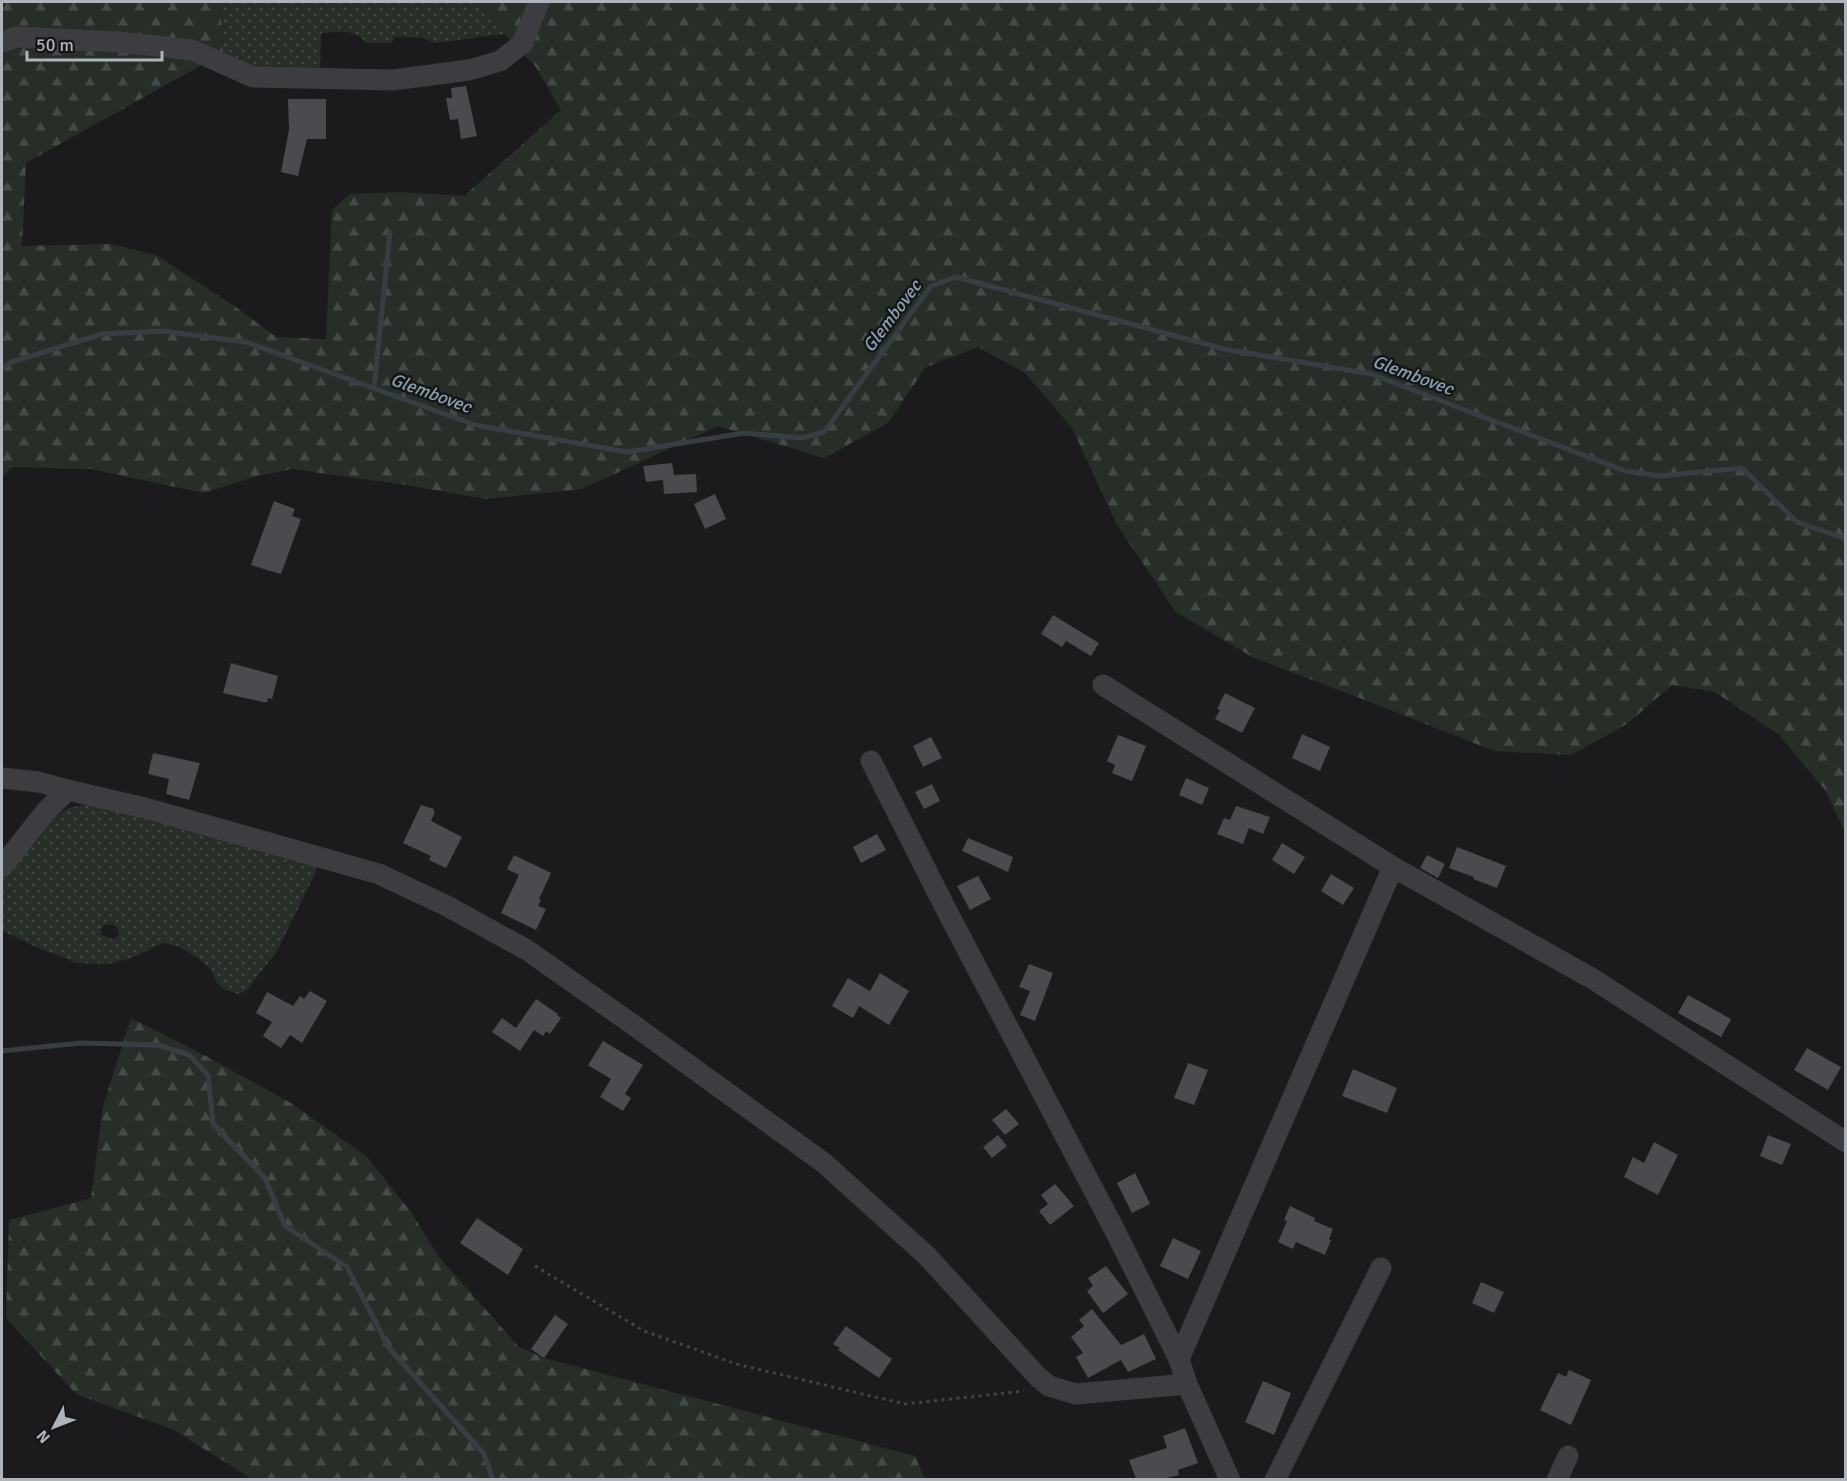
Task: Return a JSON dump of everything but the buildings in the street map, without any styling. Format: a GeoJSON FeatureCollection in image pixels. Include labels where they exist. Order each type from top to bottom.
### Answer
{"type":"FeatureCollection","features":[{"type":"Feature","properties":{"kind":"street"},"geometry":{"type":"LineString","coordinates":[[2,42],[16,37],[119,42],[192,50],[253,77],[393,80],[469,70],[500,61],[522,44],[539,2]]}},
{"type":"Feature","properties":{"kind":"street"},"geometry":{"type":"LineString","coordinates":[[1103,685],[1393,867],[1593,979],[1845,1142]]}},
{"type":"Feature","properties":{"kind":"street"},"geometry":{"type":"LineString","coordinates":[[871,761],[948,915],[1112,1225],[1179,1359],[1187,1384],[1230,1479]]}},
{"type":"Feature","properties":{"kind":"street"},"geometry":{"type":"LineString","coordinates":[[2,778],[39,782],[149,809],[379,874],[447,906],[527,950],[824,1163],[927,1256],[1038,1377],[1049,1386],[1076,1394],[1187,1384]]}},
{"type":"Feature","properties":{"kind":"street"},"geometry":{"type":"LineString","coordinates":[[2,867],[46,811],[68,790]]}},
{"type":"Feature","properties":{"kind":"street"},"geometry":{"type":"LineString","coordinates":[[1179,1359],[1393,867]]}},
{"type":"Feature","properties":{"kind":"street"},"geometry":{"type":"LineString","coordinates":[[1275,1479],[1381,1268]]}},
{"type":"Feature","properties":{"kind":"street"},"geometry":{"type":"LineString","coordinates":[[1557,1479],[1568,1456]]}},
{"type":"Feature","properties":{"kind":"path"},"geometry":{"type":"LineString","coordinates":[[535,1266],[644,1331],[735,1364],[905,1404],[1027,1391],[1049,1386]]}},
{"type":"Feature","properties":{"kind":"green space"},"geometry":{"type":"Polygon","coordinates":[[[2,2],[220,2],[223,53],[26,163],[22,246],[111,244],[158,256],[233,305],[276,337],[326,339],[332,210],[350,194],[400,192],[464,196],[561,110],[536,67],[504,34],[481,2],[1845,2],[1845,833],[1826,791],[1779,735],[1715,692],[1672,685],[1627,724],[1571,755],[1494,751],[1254,658],[1176,612],[1117,525],[1072,428],[1025,373],[978,347],[926,367],[888,423],[824,458],[718,426],[582,489],[486,499],[292,469],[257,476],[204,493],[91,469],[13,467],[2,476],[2,2]]]}},
{"type":"Feature","properties":{"kind":"green space"},"geometry":{"type":"Polygon","coordinates":[[[220,2],[482,2],[504,34],[435,43],[423,38],[394,37],[392,43],[366,43],[362,38],[351,33],[321,33],[320,72],[258,69],[223,53],[220,2]]]}},
{"type":"Feature","properties":{"kind":"green space"},"geometry":{"type":"Polygon","coordinates":[[[93,803],[315,864],[316,872],[277,951],[247,990],[239,994],[225,990],[217,983],[211,970],[198,958],[178,946],[163,943],[134,957],[109,964],[77,963],[2,931],[2,881],[6,872],[53,817],[69,808],[93,803]],[[113,924],[104,925],[101,930],[102,935],[112,939],[118,936],[119,931],[113,924]]]}},
{"type":"Feature","properties":{"kind":"green space"},"geometry":{"type":"Polygon","coordinates":[[[131,1018],[291,1103],[366,1156],[411,1212],[439,1257],[519,1347],[544,1358],[915,1456],[925,1479],[252,1479],[174,1430],[76,1394],[6,1318],[9,1220],[91,1198],[103,1106],[131,1018]]]}},
{"type":"Feature","properties":{"kind":"waterway"},"geometry":{"type":"LineString","coordinates":[[374,388],[390,232]]}},
{"type":"Feature","properties":{"kind":"waterway","name":"Glembovec"},"geometry":{"type":"LineString","coordinates":[[2,368],[12,362],[102,334],[162,331],[246,342],[475,425],[627,452],[744,433],[802,438],[824,432],[931,286],[956,277],[1224,349],[1371,374],[1625,471],[1660,476],[1742,468],[1797,522],[1846,539]]}},
{"type":"Feature","properties":{"kind":"waterway"},"geometry":{"type":"LineString","coordinates":[[2,1051],[80,1043],[158,1045],[189,1055],[208,1075],[213,1124],[265,1178],[285,1226],[347,1267],[389,1348],[484,1454],[493,1480]]}}]}
